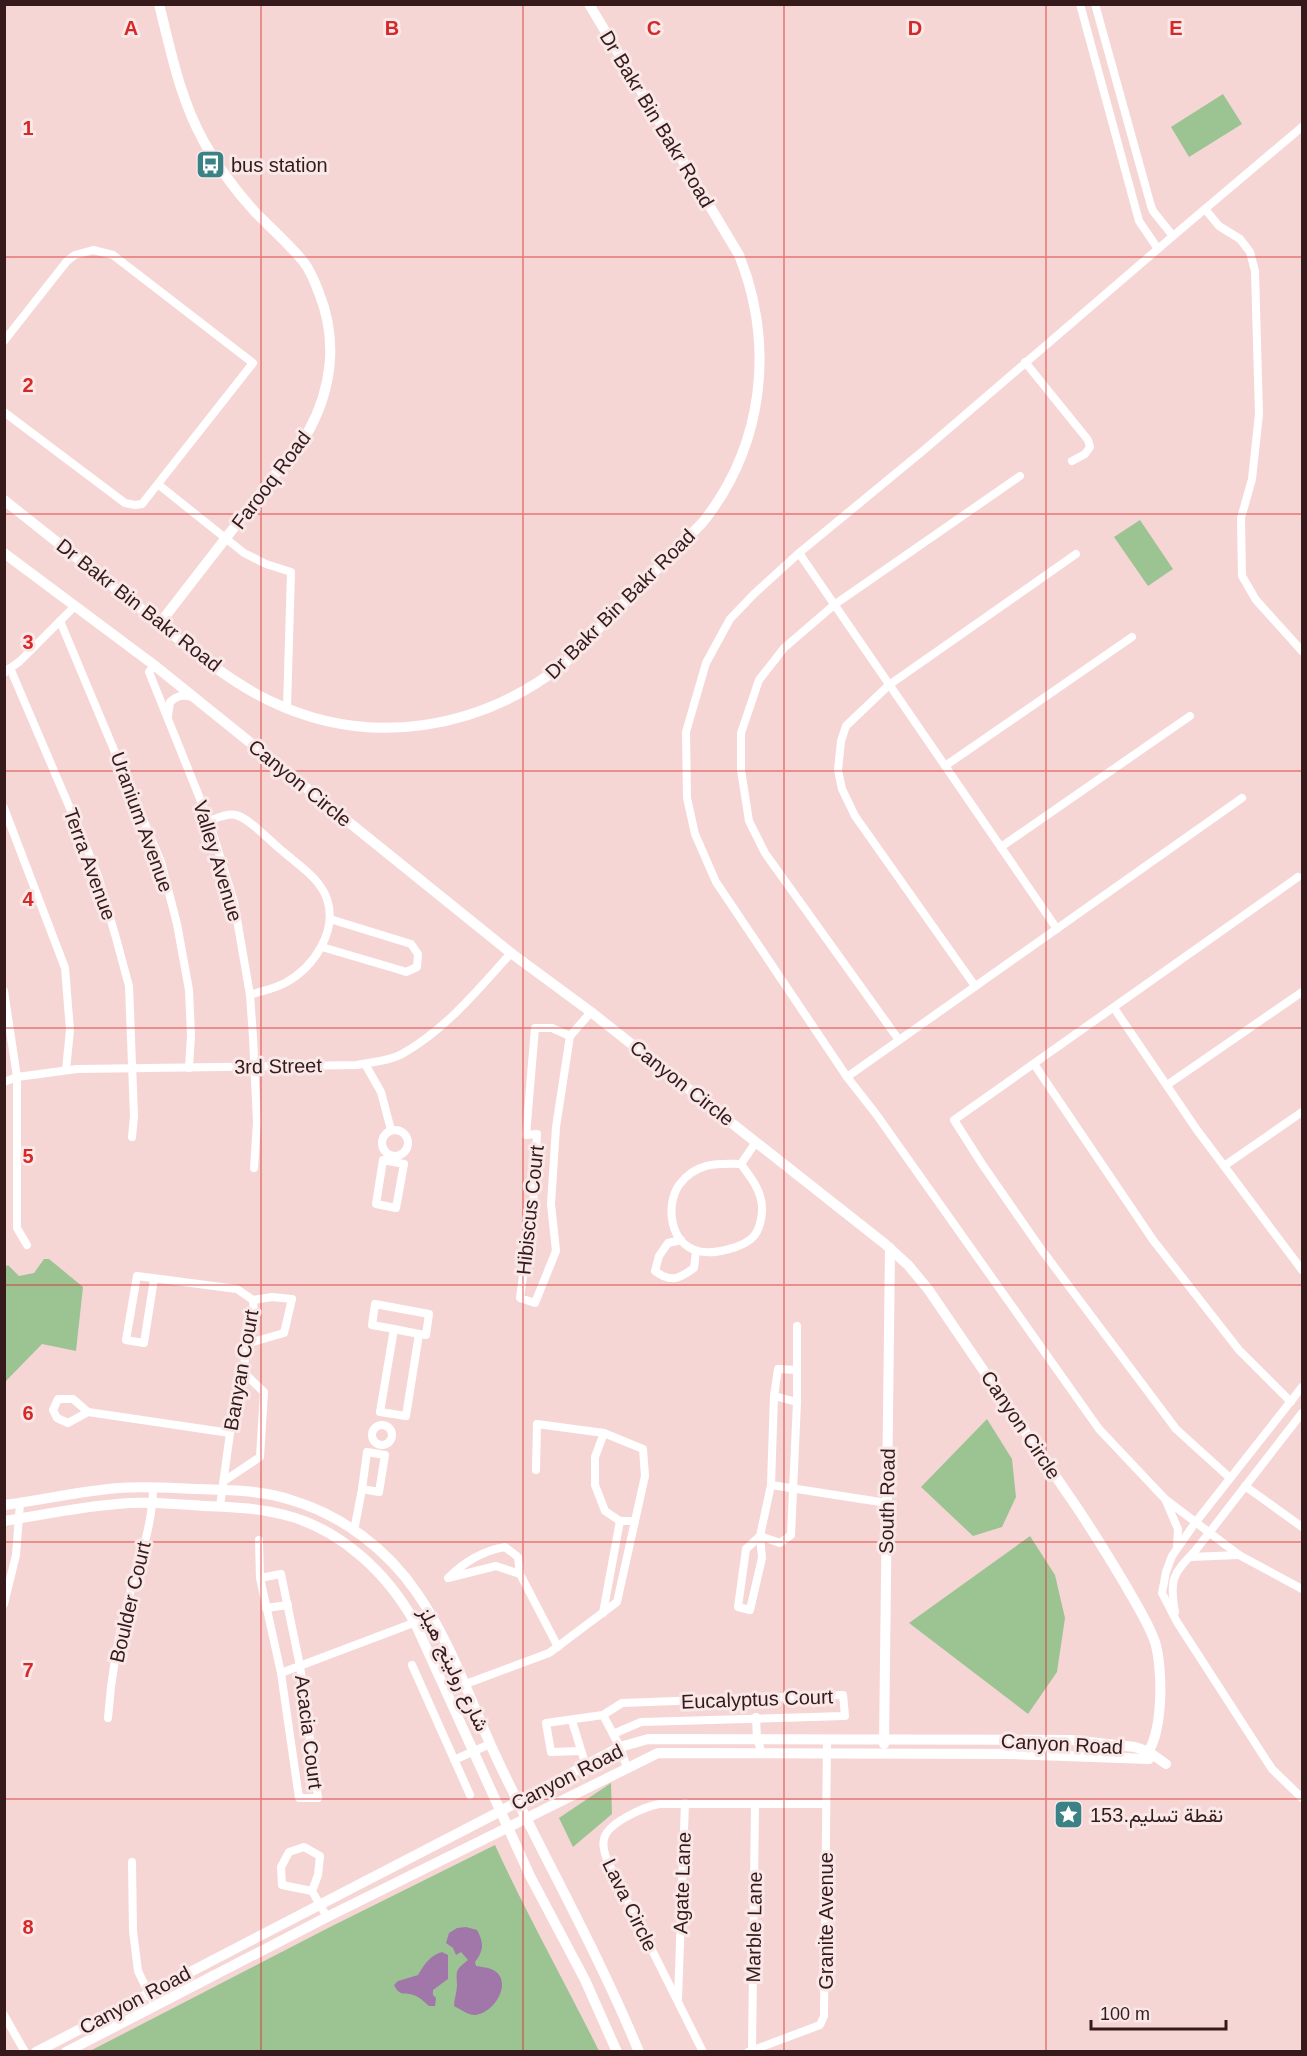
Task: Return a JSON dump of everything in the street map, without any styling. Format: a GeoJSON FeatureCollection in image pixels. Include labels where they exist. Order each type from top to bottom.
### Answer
{"type":"FeatureCollection","features":[{"type":"Feature","properties":{"kind":"main road","name":"Farooq Road"},"geometry":{"type":"LineString","coordinates":[[159,4],[181,91],[204,143],[218,165],[254,210],[307,267],[324,303],[331,344],[329,376],[324,397],[308,432],[160,623]]}},
{"type":"Feature","properties":{"kind":"main road","name":"Dr Bakr Bin Bakr Road"},"geometry":{"type":"LineString","coordinates":[[4,500],[160,623],[247,687],[287,708],[318,719],[375,728],[404,728],[432,724],[465,716],[518,695],[542,681],[565,663],[716,506],[746,446],[754,417],[760,365],[758,320],[747,276],[727,234],[589,4]]}},
{"type":"Feature","properties":{"kind":"main road","name":"Canyon Circle"},"geometry":{"type":"LineString","coordinates":[[4,553],[154,665],[511,953],[591,1012],[890,1248],[908,1265],[935,1299],[1101,1543],[1140,1610],[1154,1642],[1161,1670],[1160,1699],[1153,1743],[1146,1755]]}},
{"type":"Feature","properties":{"kind":"main road","name":"South Road"},"geometry":{"type":"LineString","coordinates":[[885,1754],[883,1740],[890,1248]]}},
{"type":"Feature","properties":{"kind":"main road","name":"شارع رولينج هيلز"},"geometry":{"type":"LineString","coordinates":[[4,1505],[119,1488],[223,1486],[291,1500],[326,1514],[354,1531],[398,1567],[432,1616],[525,1819],[616,1997],[639,2052]]}},
{"type":"Feature","properties":{"kind":"main road","name":"شارع رولينج هيلز"},"geometry":{"type":"LineString","coordinates":[[4,1521],[107,1505],[153,1503],[220,1506],[286,1515],[320,1529],[345,1543],[387,1580],[403,1601],[415,1623],[530,1876],[585,1980],[617,2052]]}},
{"type":"Feature","properties":{"kind":"main road","name":"Canyon Road"},"geometry":{"type":"LineString","coordinates":[[36,2052],[502,1811],[620,1747],[648,1739],[1071,1740],[1134,1747],[1146,1755]]}},
{"type":"Feature","properties":{"kind":"main road","name":"Canyon Road"},"geometry":{"type":"LineString","coordinates":[[66,2052],[327,1917],[658,1753],[1146,1755]]}},
{"type":"Feature","properties":{"kind":"street"},"geometry":{"type":"LineString","coordinates":[[1080,4],[1139,221],[1158,249]]}},
{"type":"Feature","properties":{"kind":"street"},"geometry":{"type":"LineString","coordinates":[[1095,4],[1151,206],[1173,236]]}},
{"type":"Feature","properties":{"kind":"street"},"geometry":{"type":"LineString","coordinates":[[1302,127],[915,458],[799,553],[754,594],[730,619],[706,663],[686,732],[687,798],[695,834],[716,882],[847,1077],[876,1114],[1099,1429],[1165,1499],[1208,1533],[1239,1555],[1302,1589]]}},
{"type":"Feature","properties":{"kind":"street"},"geometry":{"type":"LineString","coordinates":[[1205,209],[1219,226],[1240,239],[1250,252],[1255,271],[1259,414],[1252,479],[1241,518],[1242,576],[1256,600],[1302,651]]}},
{"type":"Feature","properties":{"kind":"street"},"geometry":{"type":"LineString","coordinates":[[4,341],[68,261],[83,251],[93,250],[112,255],[253,363],[142,504],[125,503],[4,412]]}},
{"type":"Feature","properties":{"kind":"street"},"geometry":{"type":"LineString","coordinates":[[1025,362],[1088,440],[1090,447],[1085,454],[1072,461]]}},
{"type":"Feature","properties":{"kind":"street"},"geometry":{"type":"LineString","coordinates":[[899,1040],[765,853],[749,821],[741,770],[741,733],[759,680],[784,648],[834,605],[1020,476]]}},
{"type":"Feature","properties":{"kind":"street"},"geometry":{"type":"LineString","coordinates":[[159,484],[255,559],[291,572],[287,708]]}},
{"type":"Feature","properties":{"kind":"street"},"geometry":{"type":"LineString","coordinates":[[799,553],[1057,929]]}},
{"type":"Feature","properties":{"kind":"street"},"geometry":{"type":"LineString","coordinates":[[975,986],[855,816],[842,789],[838,770],[841,741],[846,726],[890,685],[1076,554]]}},
{"type":"Feature","properties":{"kind":"street"},"geometry":{"type":"LineString","coordinates":[[8,671],[74,607]]}},
{"type":"Feature","properties":{"kind":"street","name":"Uranium Avenue"},"geometry":{"type":"LineString","coordinates":[[60,621],[161,862],[177,924],[189,990],[191,1035],[189,1068]]}},
{"type":"Feature","properties":{"kind":"street"},"geometry":{"type":"LineString","coordinates":[[945,766],[1131,636]]}},
{"type":"Feature","properties":{"kind":"street","name":"Valley Avenue"},"geometry":{"type":"LineString","coordinates":[[154,665],[149,672],[209,821],[234,902],[250,995],[257,1122],[255,1168]]}},
{"type":"Feature","properties":{"kind":"street","name":"Terra Avenue"},"geometry":{"type":"LineString","coordinates":[[8,671],[81,834],[101,886],[129,986],[134,1116],[132,1137]]}},
{"type":"Feature","properties":{"kind":"street"},"geometry":{"type":"LineString","coordinates":[[170,726],[168,715],[170,702],[184,695],[195,698]]}},
{"type":"Feature","properties":{"kind":"street"},"geometry":{"type":"LineString","coordinates":[[1001,847],[1190,716]]}},
{"type":"Feature","properties":{"kind":"street"},"geometry":{"type":"LineString","coordinates":[[847,1077],[1242,798]]}},
{"type":"Feature","properties":{"kind":"street"},"geometry":{"type":"LineString","coordinates":[[4,808],[65,968],[70,1030],[66,1071]]}},
{"type":"Feature","properties":{"kind":"street"},"geometry":{"type":"LineString","coordinates":[[209,821],[227,815],[237,815],[315,880],[327,898],[330,920],[322,947],[302,973],[283,984],[250,995]]}},
{"type":"Feature","properties":{"kind":"street"},"geometry":{"type":"LineString","coordinates":[[1230,1478],[1176,1429],[1041,1249],[954,1120],[1298,877]]}},
{"type":"Feature","properties":{"kind":"street"},"geometry":{"type":"LineString","coordinates":[[322,947],[406,972],[417,967],[418,954],[411,944],[330,920]]}},
{"type":"Feature","properties":{"kind":"street","name":"3rd Street"},"geometry":{"type":"LineString","coordinates":[[4,1082],[17,1077],[66,1071],[365,1064],[400,1055],[432,1034],[511,953]]}},
{"type":"Feature","properties":{"kind":"street"},"geometry":{"type":"LineString","coordinates":[[4,991],[17,1077],[17,1228],[27,1245]]}},
{"type":"Feature","properties":{"kind":"street"},"geometry":{"type":"LineString","coordinates":[[1167,1085],[1302,992]]}},
{"type":"Feature","properties":{"kind":"street"},"geometry":{"type":"LineString","coordinates":[[1113,1008],[1224,1166],[1302,1270]]}},
{"type":"Feature","properties":{"kind":"street"},"geometry":{"type":"LineString","coordinates":[[570,1036],[591,1012]]}},
{"type":"Feature","properties":{"kind":"street","name":"Hibiscus Court"},"geometry":{"type":"LineString","coordinates":[[535,1028],[552,1028],[570,1036],[556,1127],[551,1204],[556,1251],[535,1303],[520,1298],[533,1204],[537,1134],[526,1135],[535,1028]]}},
{"type":"Feature","properties":{"kind":"street"},"geometry":{"type":"LineString","coordinates":[[365,1064],[381,1092],[391,1130]]}},
{"type":"Feature","properties":{"kind":"street"},"geometry":{"type":"LineString","coordinates":[[1034,1064],[1153,1239],[1239,1350],[1291,1402]]}},
{"type":"Feature","properties":{"kind":"street"},"geometry":{"type":"LineString","coordinates":[[1224,1166],[1302,1112]]}},
{"type":"Feature","properties":{"kind":"street"},"geometry":{"type":"LineString","coordinates":[[391,1130],[384,1136],[382,1144],[393,1159],[404,1164],[396,1208],[376,1204],[383,1160],[393,1159],[402,1155],[409,1140],[404,1132],[391,1130]]}},
{"type":"Feature","properties":{"kind":"street"},"geometry":{"type":"LineString","coordinates":[[741,1164],[756,1142]]}},
{"type":"Feature","properties":{"kind":"street"},"geometry":{"type":"LineString","coordinates":[[696,1251],[694,1268],[680,1278],[664,1278],[655,1271],[659,1256],[669,1243],[671,1212],[678,1187],[692,1171],[719,1163],[741,1164]]}},
{"type":"Feature","properties":{"kind":"street"},"geometry":{"type":"LineString","coordinates":[[672,1224],[681,1240],[696,1251],[717,1252],[738,1246],[754,1236],[762,1215],[761,1196],[741,1164]]}},
{"type":"Feature","properties":{"kind":"street"},"geometry":{"type":"LineString","coordinates":[[669,1243],[681,1240]]}},
{"type":"Feature","properties":{"kind":"street"},"geometry":{"type":"LineString","coordinates":[[137,1276],[154,1279],[144,1343],[126,1340],[137,1276]]}},
{"type":"Feature","properties":{"kind":"street","name":"Banyan Court"},"geometry":{"type":"LineString","coordinates":[[154,1279],[237,1289],[253,1300],[255,1315],[230,1433],[220,1506]]}},
{"type":"Feature","properties":{"kind":"street"},"geometry":{"type":"LineString","coordinates":[[249,1343],[284,1333],[292,1299],[272,1297],[253,1300]]}},
{"type":"Feature","properties":{"kind":"street"},"geometry":{"type":"LineString","coordinates":[[375,1304],[429,1314],[426,1335],[394,1329],[372,1325],[375,1304]]}},
{"type":"Feature","properties":{"kind":"street"},"geometry":{"type":"LineString","coordinates":[[760,1536],[780,1543],[791,1535],[797,1402],[797,1326]]}},
{"type":"Feature","properties":{"kind":"street"},"geometry":{"type":"LineString","coordinates":[[394,1329],[380,1412],[406,1416],[419,1334]]}},
{"type":"Feature","properties":{"kind":"street"},"geometry":{"type":"LineString","coordinates":[[760,1536],[746,1549],[738,1607],[750,1610],[762,1558],[760,1536],[771,1485],[774,1396],[778,1369],[797,1370]]}},
{"type":"Feature","properties":{"kind":"street"},"geometry":{"type":"LineString","coordinates":[[223,1486],[260,1457],[264,1392],[243,1372]]}},
{"type":"Feature","properties":{"kind":"street"},"geometry":{"type":"LineString","coordinates":[[1172,1556],[1195,1522],[1302,1387]]}},
{"type":"Feature","properties":{"kind":"street"},"geometry":{"type":"LineString","coordinates":[[774,1396],[797,1402]]}},
{"type":"Feature","properties":{"kind":"street"},"geometry":{"type":"LineString","coordinates":[[88,1412],[230,1433]]}},
{"type":"Feature","properties":{"kind":"street"},"geometry":{"type":"LineString","coordinates":[[385,1425],[388,1413]]}},
{"type":"Feature","properties":{"kind":"street"},"geometry":{"type":"LineString","coordinates":[[1177,1622],[1171,1590],[1176,1572],[1302,1413]]}},
{"type":"Feature","properties":{"kind":"street"},"geometry":{"type":"LineString","coordinates":[[447,1691],[549,1653],[617,1602],[645,1476],[643,1449],[604,1433],[537,1424],[536,1470]]}},
{"type":"Feature","properties":{"kind":"street"},"geometry":{"type":"LineString","coordinates":[[380,1445],[386,1444],[391,1439],[391,1432],[385,1425]]}},
{"type":"Feature","properties":{"kind":"street"},"geometry":{"type":"LineString","coordinates":[[380,1445],[372,1438],[372,1431],[376,1426],[385,1425]]}},
{"type":"Feature","properties":{"kind":"street"},"geometry":{"type":"LineString","coordinates":[[604,1433],[595,1457],[595,1485],[605,1511],[620,1521],[635,1521]]}},
{"type":"Feature","properties":{"kind":"street"},"geometry":{"type":"LineString","coordinates":[[375,1454],[380,1445]]}},
{"type":"Feature","properties":{"kind":"street"},"geometry":{"type":"LineString","coordinates":[[354,1531],[367,1452],[385,1455],[379,1492],[362,1489]]}},
{"type":"Feature","properties":{"kind":"street"},"geometry":{"type":"LineString","coordinates":[[771,1485],[887,1503]]}},
{"type":"Feature","properties":{"kind":"street"},"geometry":{"type":"LineString","coordinates":[[1245,1486],[1302,1527]]}},
{"type":"Feature","properties":{"kind":"street","name":"Boulder Court"},"geometry":{"type":"LineString","coordinates":[[108,1718],[117,1644],[143,1550],[153,1503],[153,1487]]}},
{"type":"Feature","properties":{"kind":"street"},"geometry":{"type":"LineString","coordinates":[[1165,1499],[1178,1529],[1178,1543],[1166,1572],[1162,1593],[1177,1622],[1272,1769],[1302,1798]]}},
{"type":"Feature","properties":{"kind":"street"},"geometry":{"type":"LineString","coordinates":[[4,1604],[16,1555],[20,1503]]}},
{"type":"Feature","properties":{"kind":"street"},"geometry":{"type":"LineString","coordinates":[[603,1613],[620,1521]]}},
{"type":"Feature","properties":{"kind":"street","name":"Acacia Court"},"geometry":{"type":"LineString","coordinates":[[259,1540],[260,1578],[281,1673],[299,1798],[318,1798],[300,1666],[281,1574],[260,1578]]}},
{"type":"Feature","properties":{"kind":"street"},"geometry":{"type":"LineString","coordinates":[[519,1574],[496,1566],[448,1578],[461,1566],[487,1550],[504,1547],[518,1557],[519,1574],[558,1647]]}},
{"type":"Feature","properties":{"kind":"street"},"geometry":{"type":"LineString","coordinates":[[1190,1557],[1239,1555]]}},
{"type":"Feature","properties":{"kind":"street"},"geometry":{"type":"LineString","coordinates":[[266,1608],[288,1605]]}},
{"type":"Feature","properties":{"kind":"street","name":"Acacia Court"},"geometry":{"type":"LineString","coordinates":[[281,1673],[432,1616]]}},
{"type":"Feature","properties":{"kind":"street"},"geometry":{"type":"LineString","coordinates":[[412,1665],[470,1795]]}},
{"type":"Feature","properties":{"kind":"street","name":"Eucalyptus Court"},"geometry":{"type":"LineString","coordinates":[[581,1751],[551,1752],[546,1723],[603,1715],[622,1703],[843,1695],[845,1716],[641,1722],[613,1734]]}},
{"type":"Feature","properties":{"kind":"street"},"geometry":{"type":"LineString","coordinates":[[603,1715],[620,1747],[627,1768]]}},
{"type":"Feature","properties":{"kind":"street","name":"Eucalyptus Court"},"geometry":{"type":"LineString","coordinates":[[756,1717],[757,1739],[762,1753]]}},
{"type":"Feature","properties":{"kind":"street"},"geometry":{"type":"LineString","coordinates":[[572,1721],[586,1766]]}},
{"type":"Feature","properties":{"kind":"street","name":"Granite Avenue"},"geometry":{"type":"LineString","coordinates":[[750,2051],[820,2025],[824,2016],[827,1740]]}},
{"type":"Feature","properties":{"kind":"street"},"geometry":{"type":"LineString","coordinates":[[454,1760],[490,1744]]}},
{"type":"Feature","properties":{"kind":"street","name":"Lava Circle"},"geometry":{"type":"LineString","coordinates":[[702,2052],[608,1862],[604,1851],[604,1839],[608,1829],[648,1807],[685,1803],[826,1804]]}},
{"type":"Feature","properties":{"kind":"street","name":"Agate Lane"},"geometry":{"type":"LineString","coordinates":[[678,2000],[685,1803]]}},
{"type":"Feature","properties":{"kind":"street","name":"Marble Lane"},"geometry":{"type":"LineString","coordinates":[[750,2051],[755,1804]]}},
{"type":"Feature","properties":{"kind":"street"},"geometry":{"type":"LineString","coordinates":[[312,1891],[318,1875],[320,1856],[304,1847],[289,1852],[281,1867],[282,1885],[312,1891],[327,1917]]}},
{"type":"Feature","properties":{"kind":"street"},"geometry":{"type":"LineString","coordinates":[[132,1862],[133,1931],[138,1971],[154,2006]]}},
{"type":"Feature","properties":{"kind":"street"},"geometry":{"type":"LineString","coordinates":[[4,2015],[25,2052]]}},
{"type":"Feature","properties":{"kind":"green space"},"geometry":{"type":"Polygon","coordinates":[[[1223,94],[1242,124],[1189,157],[1171,127],[1223,94]]]}},
{"type":"Feature","properties":{"kind":"green space"},"geometry":{"type":"Polygon","coordinates":[[[1140,520],[1173,569],[1148,586],[1114,537],[1140,520]]]}},
{"type":"Feature","properties":{"kind":"green space"},"geometry":{"type":"Polygon","coordinates":[[[44,1259],[49,1259],[83,1287],[76,1351],[42,1344],[5,1382],[5,1267],[8,1265],[19,1276],[34,1273],[44,1259]]]}},
{"type":"Feature","properties":{"kind":"green space"},"geometry":{"type":"Polygon","coordinates":[[[987,1419],[1012,1459],[1016,1497],[1002,1527],[973,1536],[921,1487],[987,1419]]]}},
{"type":"Feature","properties":{"kind":"green space"},"geometry":{"type":"Polygon","coordinates":[[[1030,1536],[1055,1575],[1065,1618],[1057,1672],[1028,1714],[909,1623],[1030,1536]]]}},
{"type":"Feature","properties":{"kind":"green space"},"geometry":{"type":"Polygon","coordinates":[[[611,1783],[612,1814],[573,1847],[559,1818],[611,1783]]]}},
{"type":"Feature","properties":{"kind":"green space"},"geometry":{"type":"Polygon","coordinates":[[[495,1845],[599,2051],[88,2052],[332,1926],[495,1845]]]}},
{"type":"Feature","properties":{"kind":"shaded area"},"geometry":{"type":"Polygon","coordinates":[[[466,1927],[477,1930],[481,1939],[482,1946],[475,1962],[476,1966],[498,1973],[502,1987],[496,2002],[484,2013],[476,2015],[454,2006],[457,1973],[468,1960],[461,1952],[456,1955],[453,1948],[446,1943],[449,1933],[457,1928],[466,1927]]]}},
{"type":"Feature","properties":{"kind":"shaded area"},"geometry":{"type":"Polygon","coordinates":[[[442,1952],[448,1955],[448,1979],[433,1990],[436,1998],[435,2006],[429,2006],[418,1997],[401,1993],[396,1989],[394,1985],[398,1981],[418,1975],[431,1958],[442,1952]]]}},
{"type":"Feature","properties":{"kind":"place","name":"bus station"},"geometry":{"type":"Point","coordinates":[210,165]}},
{"type":"Feature","properties":{"kind":"place","name":"نقطة تسليم.153"},"geometry":{"type":"Point","coordinates":[1069,1815]}}]}
